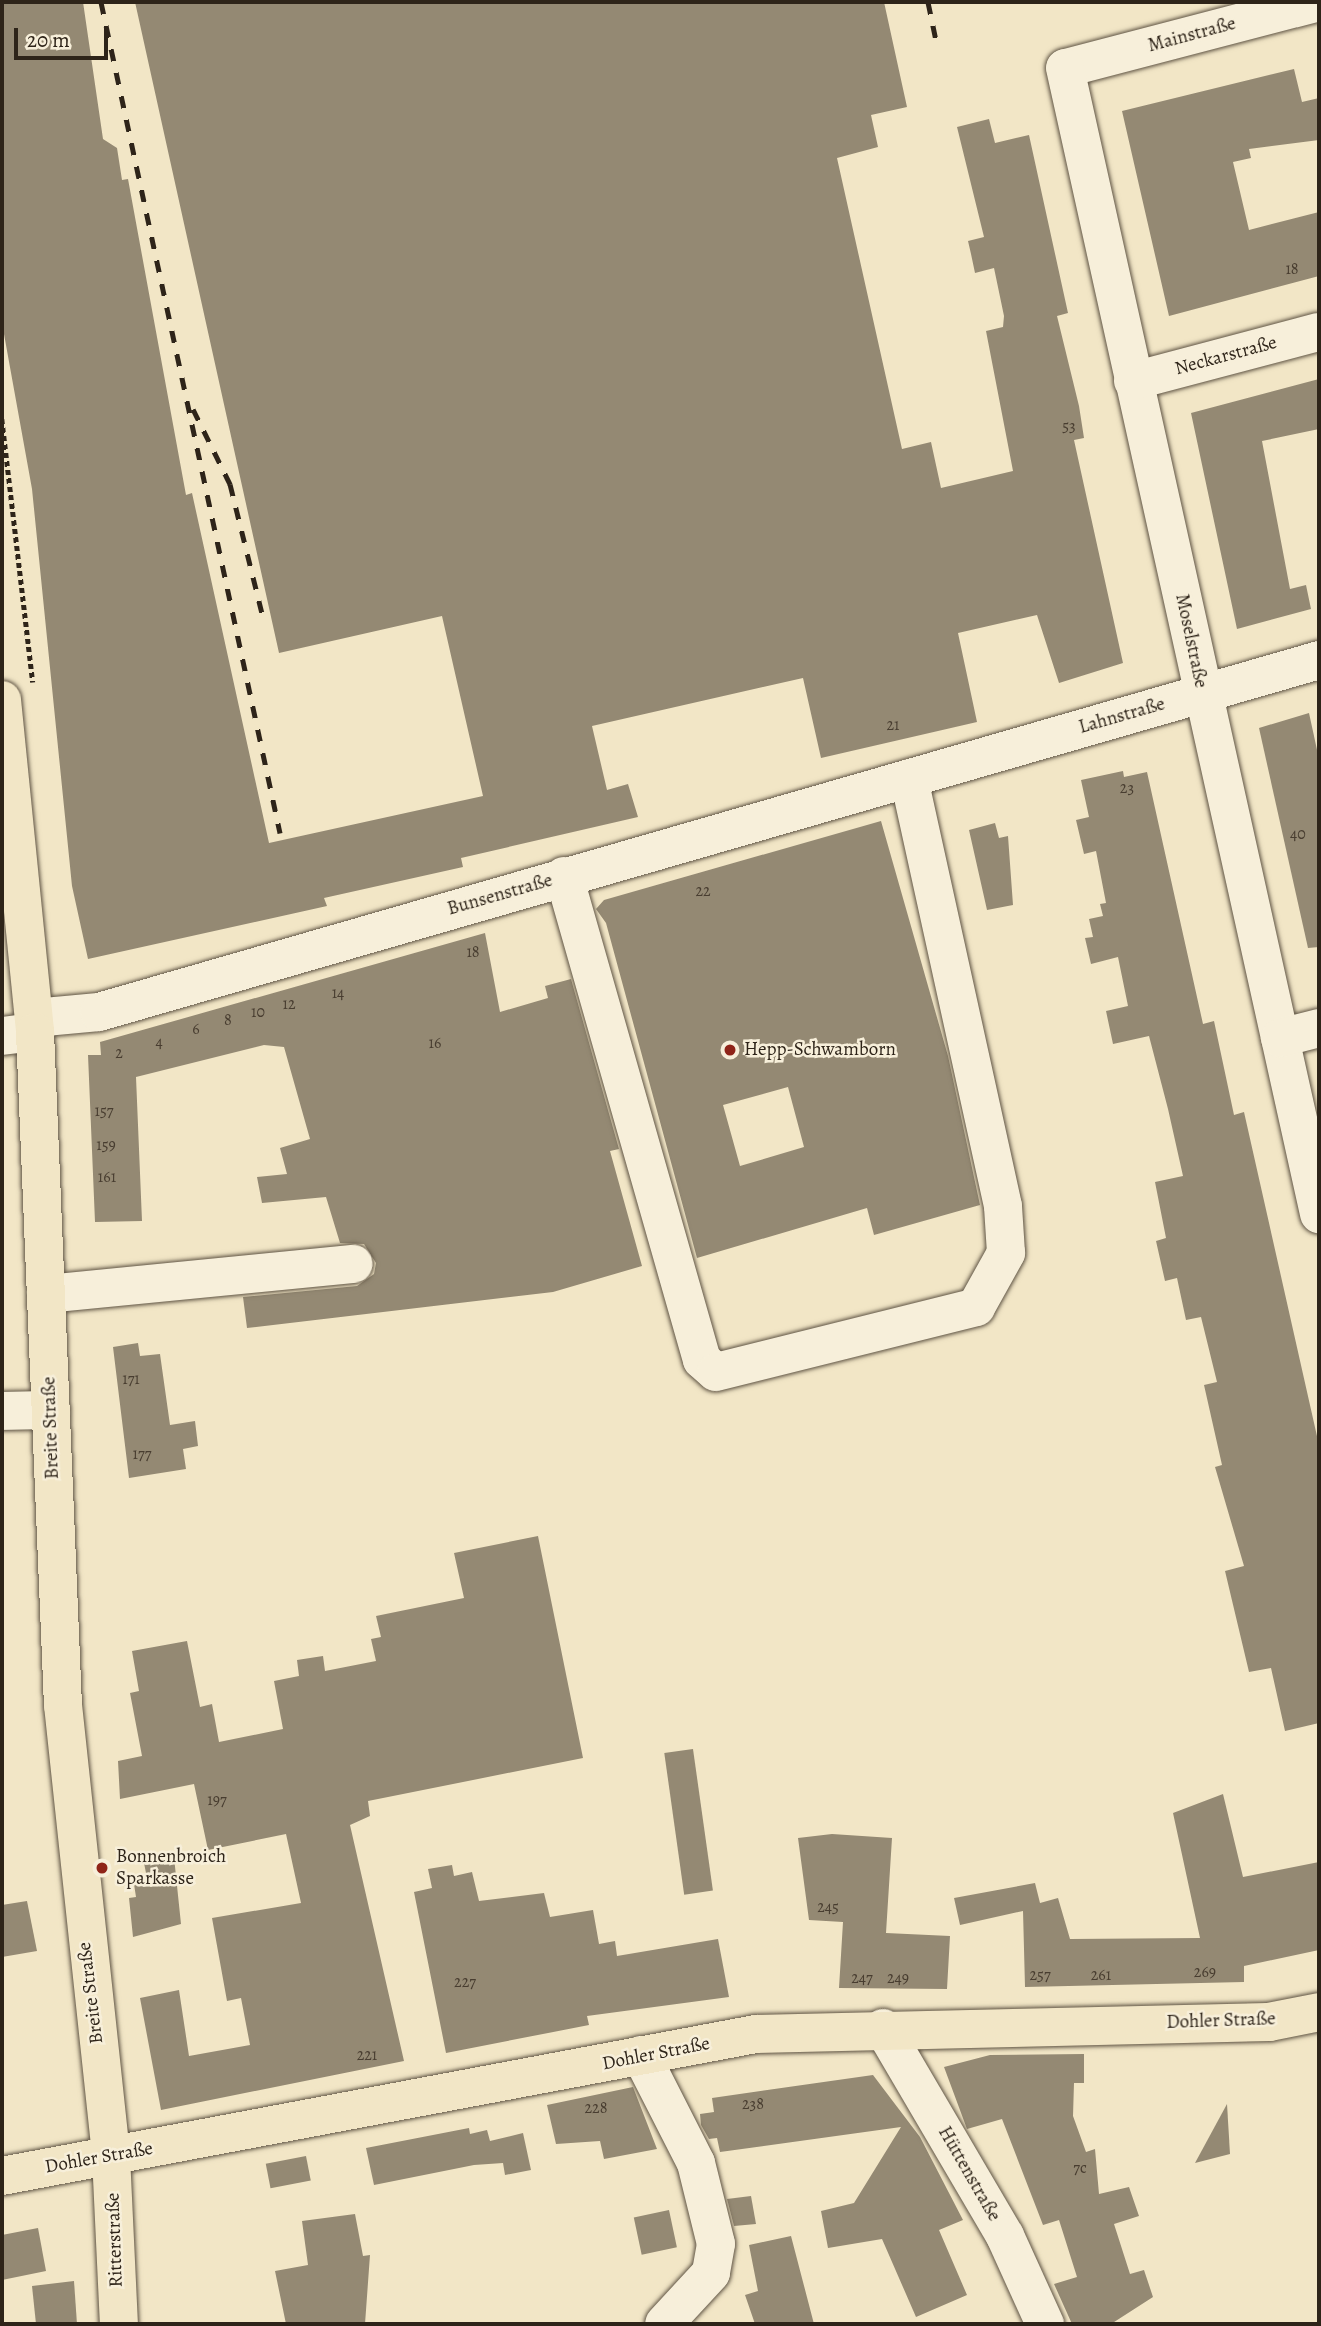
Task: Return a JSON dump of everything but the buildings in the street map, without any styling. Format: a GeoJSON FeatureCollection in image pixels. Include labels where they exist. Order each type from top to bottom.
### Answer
{"type":"FeatureCollection","features":[{"type":"Feature","properties":{"kind":"main road","name":"Breite Straße"},"geometry":{"type":"LineString","coordinates":[[2,700],[23,1028],[46,1294],[74,1842],[111,2156]]}},
{"type":"Feature","properties":{"kind":"main road","name":"Dohler Straße"},"geometry":{"type":"LineString","coordinates":[[2,2176],[756,2034],[883,2028],[1269,2021],[1319,2012]]}},
{"type":"Feature","properties":{"kind":"main road","name":"Ritterstraße"},"geometry":{"type":"LineString","coordinates":[[111,2156],[119,2324]]}},
{"type":"Feature","properties":{"kind":"street","name":"Mainstraße"},"geometry":{"type":"LineString","coordinates":[[1065,68],[1319,2]]}},
{"type":"Feature","properties":{"kind":"street","name":"Moselstraße"},"geometry":{"type":"LineString","coordinates":[[1065,68],[1319,1214]]}},
{"type":"Feature","properties":{"kind":"street","name":"Neckarstraße"},"geometry":{"type":"LineString","coordinates":[[1133,381],[1319,332]]}},
{"type":"Feature","properties":{"kind":"street","name":"Lahnstraße"},"geometry":{"type":"LineString","coordinates":[[965,763],[1319,660]]}},
{"type":"Feature","properties":{"kind":"street","name":"Bunsenstraße"},"geometry":{"type":"LineString","coordinates":[[23,1028],[99,1012],[564,876],[965,763]]}},
{"type":"Feature","properties":{"kind":"street"},"geometry":{"type":"LineString","coordinates":[[564,876],[702,1360],[716,1372],[976,1307],[1006,1253],[1003,1206],[909,778]]}},
{"type":"Feature","properties":{"kind":"street"},"geometry":{"type":"LineString","coordinates":[[1280,1038],[1319,1028]]}},
{"type":"Feature","properties":{"kind":"street"},"geometry":{"type":"LineString","coordinates":[[46,1294],[354,1264]]}},
{"type":"Feature","properties":{"kind":"street"},"geometry":{"type":"LineString","coordinates":[[2,1396],[50,1401]]}},
{"type":"Feature","properties":{"kind":"street"},"geometry":{"type":"LineString","coordinates":[[2,1411],[50,1401]]}},
{"type":"Feature","properties":{"kind":"street","name":"Hüttenstraße"},"geometry":{"type":"LineString","coordinates":[[883,2028],[1005,2236],[1045,2324]]}},
{"type":"Feature","properties":{"kind":"street"},"geometry":{"type":"LineString","coordinates":[[641,2055],[696,2163],[716,2244],[711,2273],[664,2324]]}},
{"type":"Feature","properties":{"kind":"railway"},"geometry":{"type":"LineString","coordinates":[[101,2],[280,833]]}},
{"type":"Feature","properties":{"kind":"railway"},"geometry":{"type":"LineString","coordinates":[[928,2],[937,45]]}},
{"type":"Feature","properties":{"kind":"railway"},"geometry":{"type":"LineString","coordinates":[[193,409],[230,484],[263,617]]}},
{"type":"Feature","properties":{"kind":"place","name":"Hepp-Schwamborn"},"geometry":{"type":"Point","coordinates":[730,1050]}},
{"type":"Feature","properties":{"kind":"place","name":"Bonnenbroich Sparkasse"},"geometry":{"type":"Point","coordinates":[102,1868]}}]}
